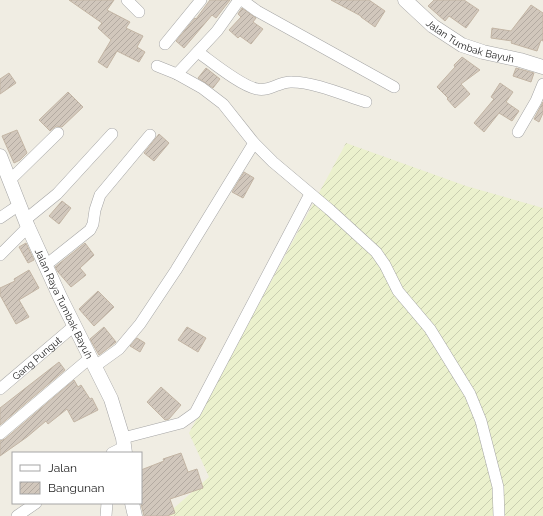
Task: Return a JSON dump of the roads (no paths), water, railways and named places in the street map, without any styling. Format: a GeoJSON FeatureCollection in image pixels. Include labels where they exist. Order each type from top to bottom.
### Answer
{"type":"FeatureCollection","features":[{"type":"Feature","properties":{"kind":"street"},"geometry":{"type":"LineString","coordinates":[[127,0],[139,12]]}},
{"type":"Feature","properties":{"kind":"street"},"geometry":{"type":"LineString","coordinates":[[165,44],[202,0]]}},
{"type":"Feature","properties":{"kind":"street"},"geometry":{"type":"LineString","coordinates":[[177,74],[216,31],[240,0],[257,11],[394,87]]}},
{"type":"Feature","properties":{"kind":"street","name":"Jalan Tumbak Bayuh"},"geometry":{"type":"LineString","coordinates":[[405,0],[434,26],[462,45],[483,52],[520,60],[543,67]]}},
{"type":"Feature","properties":{"kind":"street"},"geometry":{"type":"LineString","coordinates":[[198,52],[225,71],[256,89],[264,90],[290,81],[303,82],[366,102]]}},
{"type":"Feature","properties":{"kind":"street"},"geometry":{"type":"LineString","coordinates":[[157,66],[177,74],[202,88],[223,104],[254,143],[273,162],[351,228],[376,252],[385,265],[398,291],[430,329],[466,388],[481,421],[498,486],[499,516]]}},
{"type":"Feature","properties":{"kind":"street"},"geometry":{"type":"LineString","coordinates":[[518,132],[536,101],[543,84]]}},
{"type":"Feature","properties":{"kind":"street"},"geometry":{"type":"LineString","coordinates":[[10,180],[58,133]]}},
{"type":"Feature","properties":{"kind":"street"},"geometry":{"type":"LineString","coordinates":[[0,255],[27,223],[57,194],[112,134]]}},
{"type":"Feature","properties":{"kind":"street"},"geometry":{"type":"LineString","coordinates":[[46,265],[90,230],[93,224],[95,210],[100,195],[150,135]]}},
{"type":"Feature","properties":{"kind":"street"},"geometry":{"type":"LineString","coordinates":[[0,434],[92,362],[119,349],[140,324],[176,270],[254,143]]}},
{"type":"Feature","properties":{"kind":"street","name":"Jalan Raya Tumbak Bayuh"},"geometry":{"type":"LineString","coordinates":[[0,156],[19,205],[46,265],[74,326],[111,399],[121,448]]}},
{"type":"Feature","properties":{"kind":"street"},"geometry":{"type":"LineString","coordinates":[[121,448],[180,423],[195,413],[310,194]]}},
{"type":"Feature","properties":{"kind":"street"},"geometry":{"type":"LineString","coordinates":[[0,218],[19,205]]}},
{"type":"Feature","properties":{"kind":"street","name":"Gang Pungut"},"geometry":{"type":"LineString","coordinates":[[0,388],[74,326]]}},
{"type":"Feature","properties":{"kind":"street"},"geometry":{"type":"LineString","coordinates":[[17,516],[35,504]]}},
{"type":"Feature","properties":{"kind":"street"},"geometry":{"type":"LineString","coordinates":[[106,516],[107,504]]}},
{"type":"Feature","properties":{"kind":"street"},"geometry":{"type":"LineString","coordinates":[[132,504],[135,516]]}}]}
